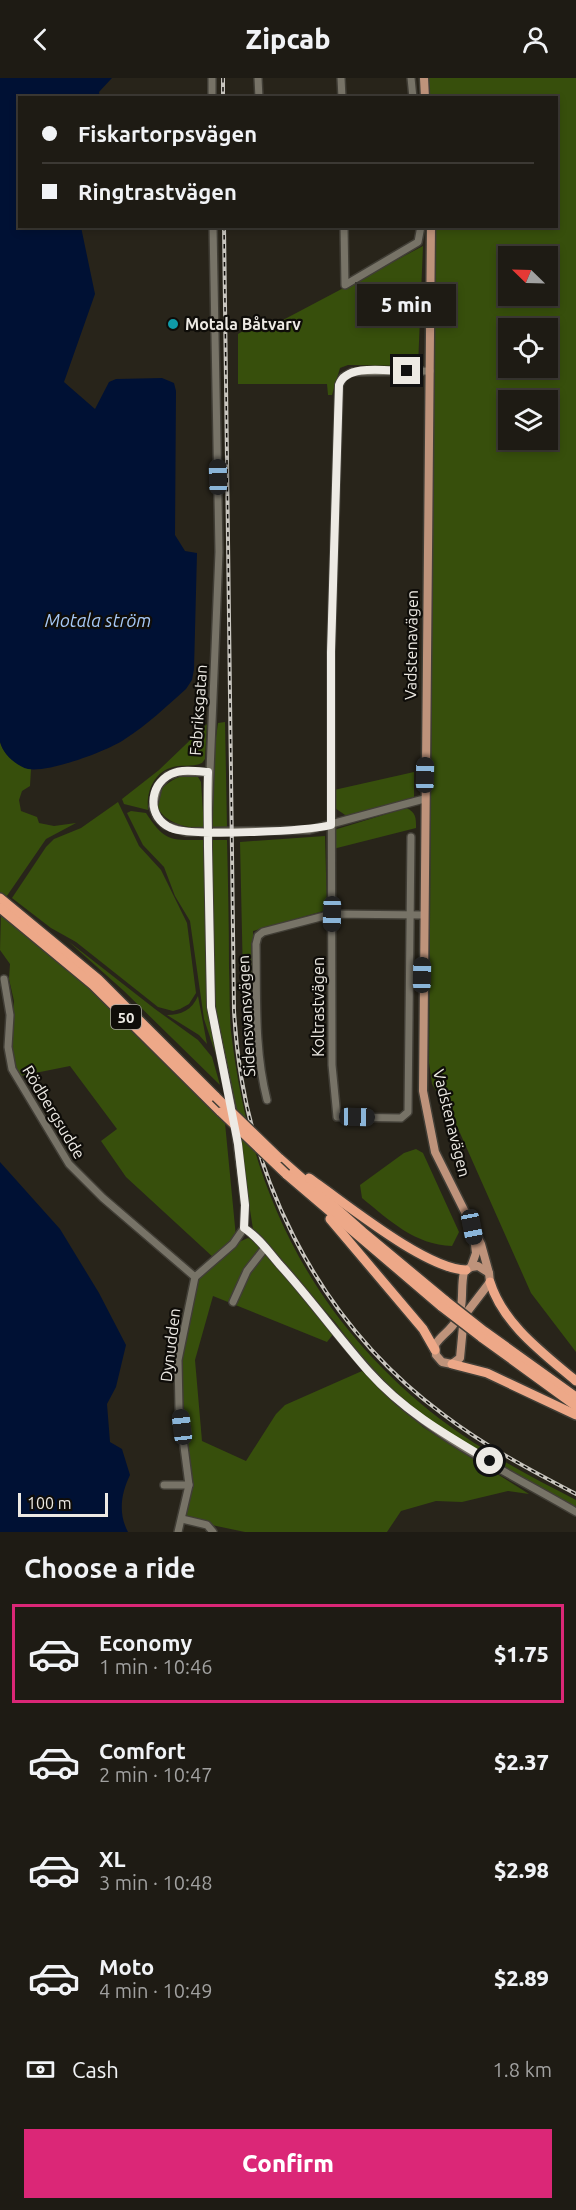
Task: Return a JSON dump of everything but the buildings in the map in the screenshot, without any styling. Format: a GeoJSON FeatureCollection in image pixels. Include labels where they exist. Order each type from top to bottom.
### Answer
{"type":"FeatureCollection","features":[{"type":"Feature","properties":{"kind":"highway","name":"50"},"geometry":{"type":"LineString","coordinates":[[0,898],[93,985],[322,1208],[576,1406]]}},
{"type":"Feature","properties":{"kind":"highway","name":"50"},"geometry":{"type":"LineString","coordinates":[[0,908],[27,924],[98,979],[279,1158],[444,1304]]}},
{"type":"Feature","properties":{"kind":"highway","name":"50"},"geometry":{"type":"LineString","coordinates":[[279,1158],[420,1252],[448,1268],[468,1268]]}},
{"type":"Feature","properties":{"kind":"highway"},"geometry":{"type":"LineString","coordinates":[[322,1208],[345,1239],[423,1329],[435,1350]]}},
{"type":"Feature","properties":{"kind":"highway"},"geometry":{"type":"LineString","coordinates":[[489,1278],[496,1302],[509,1320],[576,1381]]}},
{"type":"Feature","properties":{"kind":"highway","name":"50"},"geometry":{"type":"LineString","coordinates":[[483,1334],[576,1397]]}},
{"type":"Feature","properties":{"kind":"highway"},"geometry":{"type":"LineString","coordinates":[[452,1364],[487,1373],[576,1415]]}},
{"type":"Feature","properties":{"kind":"main road"},"geometry":{"type":"LineString","coordinates":[[424,78],[425,96]]}},
{"type":"Feature","properties":{"kind":"main road","name":"Vadstenavägen"},"geometry":{"type":"LineString","coordinates":[[431,228],[423,1091],[430,1131],[443,1171],[485,1255],[489,1278]]}},
{"type":"Feature","properties":{"kind":"main road","name":"Vadstenavägen"},"geometry":{"type":"LineString","coordinates":[[435,1350],[438,1341],[455,1324],[460,1313],[468,1268],[476,1253],[472,1227]]}},
{"type":"Feature","properties":{"kind":"main road"},"geometry":{"type":"LineString","coordinates":[[435,1350],[442,1362],[452,1364],[461,1355],[460,1330],[464,1316],[489,1278],[482,1268],[468,1268]]}},
{"type":"Feature","properties":{"kind":"street"},"geometry":{"type":"LineString","coordinates":[[212,78],[212,96]]}},
{"type":"Feature","properties":{"kind":"street"},"geometry":{"type":"LineString","coordinates":[[258,78],[258,96]]}},
{"type":"Feature","properties":{"kind":"street"},"geometry":{"type":"LineString","coordinates":[[341,78],[342,96]]}},
{"type":"Feature","properties":{"kind":"street"},"geometry":{"type":"LineString","coordinates":[[411,78],[413,96]]}},
{"type":"Feature","properties":{"kind":"street","name":"Fabriksgatan"},"geometry":{"type":"LineString","coordinates":[[213,228],[219,552],[214,718],[208,772],[211,1007],[238,1144],[245,1205],[244,1228]]}},
{"type":"Feature","properties":{"kind":"street"},"geometry":{"type":"LineString","coordinates":[[344,228],[345,285],[418,242],[421,228]]}},
{"type":"Feature","properties":{"kind":"street","name":"Koltrastvägen"},"geometry":{"type":"LineString","coordinates":[[404,1117],[337,1117],[332,1080],[331,652],[339,385],[344,376],[352,372],[430,371]]}},
{"type":"Feature","properties":{"kind":"street"},"geometry":{"type":"LineString","coordinates":[[208,772],[178,772],[168,776],[158,786],[153,807],[157,817],[165,825],[179,831],[193,832],[297,831],[331,825],[424,799]]}},
{"type":"Feature","properties":{"kind":"street","name":"Vadstenavägen"},"geometry":{"type":"LineString","coordinates":[[404,1117],[409,1107],[411,837]]}},
{"type":"Feature","properties":{"kind":"street"},"geometry":{"type":"LineString","coordinates":[[332,914],[423,915]]}},
{"type":"Feature","properties":{"kind":"street","name":"Sidensvansvägen"},"geometry":{"type":"LineString","coordinates":[[267,1100],[259,1053],[256,939],[263,932],[332,914]]}},
{"type":"Feature","properties":{"kind":"street","name":"Rödbergsudde"},"geometry":{"type":"LineString","coordinates":[[3,978],[10,1015],[8,1047],[12,1069],[69,1164],[103,1198],[195,1276]]}},
{"type":"Feature","properties":{"kind":"street"},"geometry":{"type":"LineString","coordinates":[[195,1276],[234,1244],[244,1228],[265,1248],[394,1398],[432,1426],[576,1512]]}},
{"type":"Feature","properties":{"kind":"street"},"geometry":{"type":"LineString","coordinates":[[233,1302],[247,1271],[265,1248]]}},
{"type":"Feature","properties":{"kind":"street","name":"Dynudden"},"geometry":{"type":"LineString","coordinates":[[178,1532],[189,1485],[177,1373],[195,1276]]}},
{"type":"Feature","properties":{"kind":"street"},"geometry":{"type":"LineString","coordinates":[[164,1485],[189,1485]]}},
{"type":"Feature","properties":{"kind":"street"},"geometry":{"type":"LineString","coordinates":[[182,1519],[207,1525],[213,1532]]}},
{"type":"Feature","properties":{"kind":"green space"},"geometry":{"type":"Polygon","coordinates":[[[428,78],[576,78],[576,1352],[531,1293],[456,1124],[432,1084],[429,1063],[435,228],[558,228],[558,96],[429,96],[428,78]]]}},
{"type":"Feature","properties":{"kind":"green space"},"geometry":{"type":"Polygon","coordinates":[[[423,246],[418,366],[348,365],[340,368],[332,395],[328,395],[327,384],[238,384],[238,334],[254,324],[283,320],[423,246]]]}},
{"type":"Feature","properties":{"kind":"green space"},"geometry":{"type":"Polygon","coordinates":[[[225,722],[227,827],[212,828],[213,759],[218,723],[225,722]]]}},
{"type":"Feature","properties":{"kind":"green space"},"geometry":{"type":"Polygon","coordinates":[[[207,724],[205,759],[202,763],[178,766],[163,771],[151,788],[148,810],[124,804],[122,799],[159,770],[207,724]]]}},
{"type":"Feature","properties":{"kind":"green space"},"geometry":{"type":"Polygon","coordinates":[[[0,742],[12,759],[31,769],[30,786],[22,791],[19,800],[21,811],[37,817],[39,823],[54,826],[76,823],[46,839],[0,906],[0,742]]]}},
{"type":"Feature","properties":{"kind":"green space"},"geometry":{"type":"Polygon","coordinates":[[[414,772],[414,797],[348,817],[335,808],[334,790],[414,772]]]}},
{"type":"Feature","properties":{"kind":"green space"},"geometry":{"type":"Polygon","coordinates":[[[184,775],[198,777],[201,782],[204,828],[175,823],[158,809],[157,800],[160,791],[169,782],[184,775]]]}},
{"type":"Feature","properties":{"kind":"green space"},"geometry":{"type":"Polygon","coordinates":[[[118,802],[139,846],[161,870],[187,923],[196,993],[189,1004],[173,1011],[158,1007],[76,942],[51,928],[12,898],[46,847],[54,839],[81,828],[118,802]]]}},
{"type":"Feature","properties":{"kind":"green space"},"geometry":{"type":"Polygon","coordinates":[[[406,808],[415,816],[416,828],[333,849],[334,830],[406,808]]]}},
{"type":"Feature","properties":{"kind":"green space"},"geometry":{"type":"Polygon","coordinates":[[[131,811],[146,813],[158,829],[169,837],[204,840],[207,1004],[223,1076],[204,1019],[190,921],[175,896],[164,867],[143,845],[127,813],[131,811]]]}},
{"type":"Feature","properties":{"kind":"green space"},"geometry":{"type":"Polygon","coordinates":[[[325,836],[327,910],[253,931],[255,1069],[250,1069],[244,1024],[240,842],[325,836]]]}},
{"type":"Feature","properties":{"kind":"green space"},"geometry":{"type":"Polygon","coordinates":[[[212,840],[227,840],[230,1023],[240,1089],[253,1145],[271,1197],[294,1247],[322,1294],[355,1339],[395,1380],[440,1419],[472,1442],[576,1500],[576,1508],[447,1434],[405,1402],[370,1369],[335,1322],[253,1229],[229,1076],[214,1008],[212,840]]]}},
{"type":"Feature","properties":{"kind":"green space"},"geometry":{"type":"Polygon","coordinates":[[[1,913],[97,994],[225,1123],[236,1237],[214,1258],[126,1177],[101,1141],[117,1129],[70,1066],[20,1076],[9,1052],[14,1001],[9,979],[10,964],[0,950],[1,913]]]}},
{"type":"Feature","properties":{"kind":"green space"},"geometry":{"type":"Polygon","coordinates":[[[68,941],[198,1040],[212,1057],[220,1085],[124,991],[68,941]]]}},
{"type":"Feature","properties":{"kind":"green space"},"geometry":{"type":"Polygon","coordinates":[[[198,996],[207,1044],[199,1035],[167,1015],[186,1011],[198,996]]]}},
{"type":"Feature","properties":{"kind":"green space"},"geometry":{"type":"Polygon","coordinates":[[[416,1149],[423,1153],[459,1232],[452,1246],[439,1245],[414,1236],[393,1223],[362,1198],[360,1185],[404,1153],[416,1149]]]}},
{"type":"Feature","properties":{"kind":"green space"},"geometry":{"type":"Polygon","coordinates":[[[248,1238],[255,1241],[334,1333],[327,1342],[213,1296],[195,1360],[202,1441],[246,1461],[276,1414],[285,1405],[362,1371],[423,1427],[529,1494],[508,1491],[462,1502],[436,1501],[401,1511],[387,1532],[245,1532],[183,1519],[190,1485],[178,1370],[192,1284],[241,1241],[248,1238]]]}},
{"type":"Feature","properties":{"kind":"water","name":"Motala ström"},"geometry":{"type":"Polygon","coordinates":[[[0,78],[112,78],[99,92],[100,96],[18,96],[18,228],[81,228],[95,294],[64,382],[95,409],[109,382],[116,379],[162,378],[174,383],[176,391],[175,535],[185,551],[197,553],[194,669],[192,680],[186,689],[149,722],[117,744],[92,755],[49,768],[28,769],[7,755],[0,742],[0,78]]]}},
{"type":"Feature","properties":{"kind":"water"},"geometry":{"type":"Polygon","coordinates":[[[0,1162],[60,1229],[99,1293],[126,1345],[116,1387],[107,1404],[110,1442],[122,1449],[130,1475],[124,1489],[122,1504],[123,1518],[128,1532],[0,1532],[0,1162]]]}},
{"type":"Feature","properties":{"kind":"railway"},"geometry":{"type":"LineString","coordinates":[[223,78],[223,96]]}},
{"type":"Feature","properties":{"kind":"railway"},"geometry":{"type":"LineString","coordinates":[[224,228],[234,1010],[240,1069],[252,1127],[270,1183],[294,1236],[323,1287],[358,1334],[398,1377],[444,1415],[525,1467],[576,1494]]}},
{"type":"Feature","properties":{"kind":"place","name":"Motala Båtvarv"},"geometry":{"type":"Point","coordinates":[173,324]}},
{"type":"Feature","properties":{"kind":"route"},"geometry":{"type":"LineString","coordinates":[[407,371],[352,372],[344,376],[339,385],[331,652],[331,825],[297,831],[220,831],[200,831],[186,832],[171,829],[165,825],[157,817],[153,807],[154,792],[162,780],[168,776],[184,771],[208,772],[207,790],[208,820],[208,834],[208,847],[210,986],[211,1007],[238,1144],[246,1214],[244,1228],[292,1278],[394,1398],[424,1422],[490,1461]]}}]}
